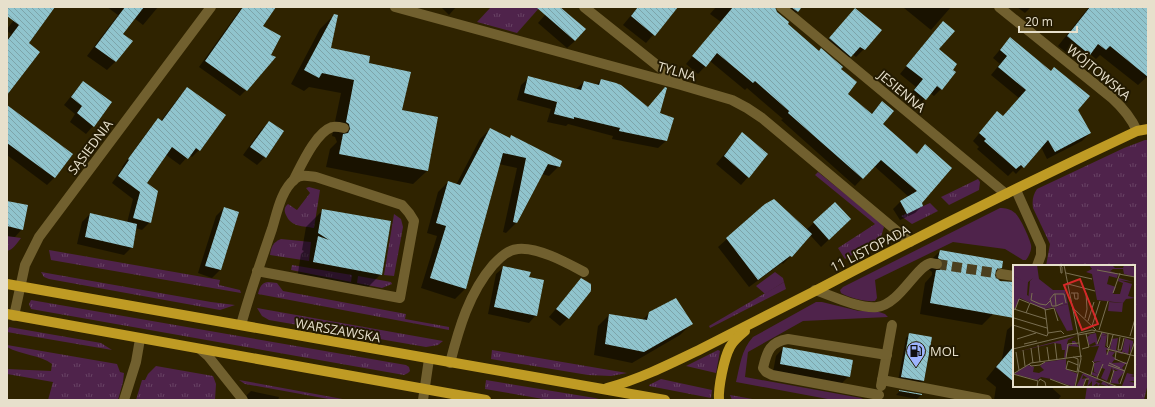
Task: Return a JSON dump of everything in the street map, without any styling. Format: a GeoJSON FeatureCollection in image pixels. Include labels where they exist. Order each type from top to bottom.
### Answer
{"type":"FeatureCollection","features":[{"type":"Feature","properties":{"kind":"main road","name":"11 LISTOPADA"},"geometry":{"type":"LineString","coordinates":[[603,389],[626,383],[650,374],[754,323],[815,290],[1006,194],[1137,131],[1148,128]]}},
{"type":"Feature","properties":{"kind":"main road","name":"WARSZAWSKA"},"geometry":{"type":"LineString","coordinates":[[7,284],[665,400]]}},
{"type":"Feature","properties":{"kind":"main road"},"geometry":{"type":"LineString","coordinates":[[11,315],[486,400]]}},
{"type":"Feature","properties":{"kind":"main road"},"geometry":{"type":"LineString","coordinates":[[719,400],[721,382],[730,348],[734,340],[754,323]]}},
{"type":"Feature","properties":{"kind":"street","name":"SĄSIEDNIA"},"geometry":{"type":"LineString","coordinates":[[11,315],[25,265],[39,238],[211,7]]}},
{"type":"Feature","properties":{"kind":"street","name":"TYLNA"},"geometry":{"type":"LineString","coordinates":[[395,7],[732,100],[747,108],[768,123],[910,242]]}},
{"type":"Feature","properties":{"kind":"street"},"geometry":{"type":"LineString","coordinates":[[584,7],[681,85]]}},
{"type":"Feature","properties":{"kind":"street","name":"JESIENNA"},"geometry":{"type":"LineString","coordinates":[[781,7],[1006,194]]}},
{"type":"Feature","properties":{"kind":"street","name":"WÓJTOWSKA"},"geometry":{"type":"LineString","coordinates":[[999,7],[1112,98],[1132,119],[1137,131]]}},
{"type":"Feature","properties":{"kind":"street"},"geometry":{"type":"LineString","coordinates":[[241,325],[256,271],[283,197],[317,139],[334,126],[344,128]]}},
{"type":"Feature","properties":{"kind":"street"},"geometry":{"type":"LineString","coordinates":[[256,271],[400,298],[414,221],[402,205],[316,177],[301,176],[292,182]]}},
{"type":"Feature","properties":{"kind":"street"},"geometry":{"type":"LineString","coordinates":[[1016,190],[1041,246],[1041,255],[1037,265]]}},
{"type":"Feature","properties":{"kind":"street"},"geometry":{"type":"LineString","coordinates":[[450,363],[457,335],[471,298],[485,274],[501,257],[511,250],[520,249],[553,257],[584,272]]}},
{"type":"Feature","properties":{"kind":"street"},"geometry":{"type":"LineString","coordinates":[[815,290],[861,305],[876,307],[882,306],[895,298],[924,267],[931,263],[937,264]]}},
{"type":"Feature","properties":{"kind":"street"},"geometry":{"type":"LineString","coordinates":[[1001,274],[1013,276]]}},
{"type":"Feature","properties":{"kind":"street"},"geometry":{"type":"LineString","coordinates":[[887,354],[788,339],[779,340],[770,347],[763,368],[766,372],[772,375],[879,397],[887,354],[892,325]]}},
{"type":"Feature","properties":{"kind":"street"},"geometry":{"type":"LineString","coordinates":[[124,400],[136,362],[140,339]]}},
{"type":"Feature","properties":{"kind":"street"},"geometry":{"type":"LineString","coordinates":[[200,350],[208,356],[243,400]]}},
{"type":"Feature","properties":{"kind":"street"},"geometry":{"type":"LineString","coordinates":[[423,400],[429,359]]}},
{"type":"Feature","properties":{"kind":"street"},"geometry":{"type":"LineString","coordinates":[[882,380],[986,400]]}},
{"type":"Feature","properties":{"kind":"green space"},"geometry":{"type":"Polygon","coordinates":[[[491,7],[540,7],[517,33],[477,22],[491,7]]]}},
{"type":"Feature","properties":{"kind":"green space"},"geometry":{"type":"Polygon","coordinates":[[[1148,140],[1148,383],[1144,400],[1085,400],[1087,387],[1135,387],[1135,265],[1046,265],[1050,244],[1033,208],[1033,198],[1037,189],[1124,148],[1148,140]]]}},
{"type":"Feature","properties":{"kind":"green space"},"geometry":{"type":"Polygon","coordinates":[[[818,172],[881,223],[884,227],[880,240],[845,259],[838,248],[875,224],[815,175],[818,172]]]}},
{"type":"Feature","properties":{"kind":"green space"},"geometry":{"type":"Polygon","coordinates":[[[978,179],[980,182],[979,190],[949,205],[941,197],[978,179]]]}},
{"type":"Feature","properties":{"kind":"green space"},"geometry":{"type":"Polygon","coordinates":[[[309,187],[320,190],[314,228],[294,224],[285,214],[285,208],[288,204],[297,210],[310,193],[306,188],[309,187]]]}},
{"type":"Feature","properties":{"kind":"green space"},"geometry":{"type":"Polygon","coordinates":[[[930,203],[938,211],[912,224],[901,216],[930,203]]]}},
{"type":"Feature","properties":{"kind":"green space"},"geometry":{"type":"Polygon","coordinates":[[[1000,208],[1008,209],[1017,215],[1024,228],[1031,247],[1030,253],[1026,260],[1023,260],[1005,249],[953,242],[875,280],[877,298],[875,301],[858,299],[841,293],[840,290],[843,287],[1000,208]]]}},
{"type":"Feature","properties":{"kind":"green space"},"geometry":{"type":"Polygon","coordinates":[[[394,214],[401,219],[403,227],[394,276],[384,275],[394,214]]]}},
{"type":"Feature","properties":{"kind":"green space"},"geometry":{"type":"Polygon","coordinates":[[[7,236],[21,238],[13,248],[7,251],[7,236]]]}},
{"type":"Feature","properties":{"kind":"green space"},"geometry":{"type":"Polygon","coordinates":[[[281,239],[311,242],[309,261],[270,255],[273,245],[281,239]]]}},
{"type":"Feature","properties":{"kind":"green space"},"geometry":{"type":"Polygon","coordinates":[[[49,250],[220,280],[219,285],[240,290],[241,293],[51,260],[49,250]]]}},
{"type":"Feature","properties":{"kind":"green space"},"geometry":{"type":"Polygon","coordinates":[[[292,265],[352,275],[351,282],[291,270],[292,265]]]}},
{"type":"Feature","properties":{"kind":"green space"},"geometry":{"type":"Polygon","coordinates":[[[41,272],[235,305],[220,310],[49,279],[44,277],[41,272]]]}},
{"type":"Feature","properties":{"kind":"green space"},"geometry":{"type":"Polygon","coordinates":[[[775,272],[783,278],[784,282],[765,294],[756,286],[775,272]]]}},
{"type":"Feature","properties":{"kind":"green space"},"geometry":{"type":"Polygon","coordinates":[[[358,276],[391,282],[392,284],[382,288],[357,283],[358,276]]]}},
{"type":"Feature","properties":{"kind":"green space"},"geometry":{"type":"Polygon","coordinates":[[[268,282],[277,283],[283,291],[406,314],[405,319],[449,327],[449,330],[258,294],[261,286],[268,282]]]}},
{"type":"Feature","properties":{"kind":"green space"},"geometry":{"type":"Polygon","coordinates":[[[784,282],[786,289],[710,328],[709,326],[784,282]]]}},
{"type":"Feature","properties":{"kind":"green space"},"geometry":{"type":"Polygon","coordinates":[[[31,300],[406,365],[409,367],[410,371],[404,375],[31,309],[29,304],[31,300]]]}},
{"type":"Feature","properties":{"kind":"green space"},"geometry":{"type":"Polygon","coordinates":[[[816,302],[822,302],[859,311],[876,311],[885,314],[888,317],[803,321],[748,352],[745,377],[861,398],[865,400],[833,400],[736,382],[743,353],[753,337],[816,302]]]}},
{"type":"Feature","properties":{"kind":"green space"},"geometry":{"type":"Polygon","coordinates":[[[257,308],[443,341],[438,345],[426,347],[269,320],[262,316],[257,308]]]}},
{"type":"Feature","properties":{"kind":"green space"},"geometry":{"type":"Polygon","coordinates":[[[9,327],[101,343],[112,350],[7,332],[9,327]]]}},
{"type":"Feature","properties":{"kind":"green space"},"geometry":{"type":"Polygon","coordinates":[[[7,345],[117,364],[120,372],[124,373],[118,400],[48,400],[53,382],[7,374],[7,369],[51,371],[52,364],[42,359],[13,350],[7,347],[7,345]]]}},
{"type":"Feature","properties":{"kind":"green space"},"geometry":{"type":"Polygon","coordinates":[[[492,350],[627,373],[611,376],[588,375],[491,359],[492,350]]]}},
{"type":"Feature","properties":{"kind":"green space"},"geometry":{"type":"Polygon","coordinates":[[[718,350],[720,351],[716,373],[686,366],[718,350]]]}},
{"type":"Feature","properties":{"kind":"green space"},"geometry":{"type":"Polygon","coordinates":[[[156,366],[213,376],[216,384],[215,400],[136,400],[142,380],[145,380],[148,374],[156,366]]]}},
{"type":"Feature","properties":{"kind":"green space"},"geometry":{"type":"Polygon","coordinates":[[[661,379],[712,390],[711,398],[649,386],[661,379]]]}},
{"type":"Feature","properties":{"kind":"green space"},"geometry":{"type":"Polygon","coordinates":[[[239,380],[348,400],[334,400],[245,384],[239,380]]]}},
{"type":"Feature","properties":{"kind":"green space"},"geometry":{"type":"Polygon","coordinates":[[[486,380],[603,400],[549,400],[485,389],[486,380]]]}},
{"type":"Feature","properties":{"kind":"green space"},"geometry":{"type":"Polygon","coordinates":[[[730,395],[758,400],[732,400],[730,395]]]}},
{"type":"Feature","properties":{"kind":"building"},"geometry":{"type":"Polygon","coordinates":[[[7,7],[55,7],[29,43],[40,52],[7,95],[7,41],[19,25],[7,16],[7,7]]]}},
{"type":"Feature","properties":{"kind":"building"},"geometry":{"type":"Polygon","coordinates":[[[125,7],[144,7],[123,34],[133,41],[116,62],[95,47],[125,7]]]}},
{"type":"Feature","properties":{"kind":"building"},"geometry":{"type":"Polygon","coordinates":[[[243,7],[276,7],[263,26],[281,36],[271,55],[276,57],[247,91],[205,61],[243,7]]]}},
{"type":"Feature","properties":{"kind":"building"},"geometry":{"type":"Polygon","coordinates":[[[536,7],[560,7],[586,29],[575,41],[536,7]]]}},
{"type":"Feature","properties":{"kind":"building"},"geometry":{"type":"Polygon","coordinates":[[[638,7],[678,7],[655,36],[631,16],[638,7]]]}},
{"type":"Feature","properties":{"kind":"building"},"geometry":{"type":"Polygon","coordinates":[[[733,7],[775,7],[777,12],[789,22],[788,24],[819,51],[821,48],[843,67],[841,69],[857,82],[848,94],[872,114],[882,101],[894,111],[883,124],[917,154],[925,144],[952,168],[922,203],[923,206],[907,214],[900,201],[917,191],[881,160],[863,179],[788,113],[789,111],[755,81],[753,83],[717,53],[706,67],[692,56],[733,7]]]}},
{"type":"Feature","properties":{"kind":"building"},"geometry":{"type":"Polygon","coordinates":[[[791,7],[802,7],[798,12],[791,7]]]}},
{"type":"Feature","properties":{"kind":"building"},"geometry":{"type":"Polygon","coordinates":[[[1090,7],[1148,7],[1148,77],[1110,46],[1106,50],[1098,44],[1090,55],[1067,36],[1090,7]]]}},
{"type":"Feature","properties":{"kind":"building"},"geometry":{"type":"Polygon","coordinates":[[[855,8],[882,30],[865,50],[860,47],[851,57],[829,38],[855,8]]]}},
{"type":"Feature","properties":{"kind":"building"},"geometry":{"type":"Polygon","coordinates":[[[334,14],[338,15],[331,48],[370,56],[369,63],[411,72],[402,110],[438,117],[428,171],[339,154],[343,134],[348,133],[350,129],[349,124],[346,122],[354,80],[322,73],[319,78],[304,70],[334,14]]]}},
{"type":"Feature","properties":{"kind":"building"},"geometry":{"type":"Polygon","coordinates":[[[943,21],[955,31],[939,49],[957,64],[953,70],[956,72],[942,90],[937,86],[926,100],[914,90],[923,79],[906,66],[943,21]]]}},
{"type":"Feature","properties":{"kind":"building"},"geometry":{"type":"Polygon","coordinates":[[[1010,37],[1051,71],[1054,67],[1090,96],[1078,110],[1091,133],[1055,152],[1048,140],[1024,168],[1021,165],[1016,169],[984,141],[986,139],[979,133],[997,111],[1003,116],[1026,90],[998,67],[1007,56],[1000,50],[1010,37]]]}},
{"type":"Feature","properties":{"kind":"building"},"geometry":{"type":"Polygon","coordinates":[[[528,76],[581,90],[584,81],[599,85],[601,79],[621,85],[648,107],[665,87],[667,88],[660,113],[674,118],[667,141],[619,131],[620,128],[574,117],[574,119],[554,114],[557,102],[524,93],[528,76]]]}},
{"type":"Feature","properties":{"kind":"building"},"geometry":{"type":"Polygon","coordinates":[[[83,81],[112,102],[94,127],[77,113],[82,106],[71,97],[83,81]]]}},
{"type":"Feature","properties":{"kind":"building"},"geometry":{"type":"Polygon","coordinates":[[[187,87],[226,115],[200,151],[196,148],[188,159],[172,147],[147,183],[158,191],[151,223],[133,218],[140,192],[118,176],[129,160],[128,159],[158,118],[162,121],[187,87]]]}},
{"type":"Feature","properties":{"kind":"building"},"geometry":{"type":"Polygon","coordinates":[[[7,105],[73,154],[55,178],[7,143],[7,105]]]}},
{"type":"Feature","properties":{"kind":"building"},"geometry":{"type":"Polygon","coordinates":[[[269,121],[284,131],[266,158],[250,147],[269,121]]]}},
{"type":"Feature","properties":{"kind":"building"},"geometry":{"type":"Polygon","coordinates":[[[490,128],[510,138],[511,135],[562,161],[560,167],[548,164],[517,223],[513,222],[526,158],[503,153],[466,289],[430,278],[446,226],[436,223],[448,181],[460,185],[490,128]]]}},
{"type":"Feature","properties":{"kind":"building"},"geometry":{"type":"Polygon","coordinates":[[[742,132],[768,154],[749,178],[724,156],[742,132]]]}},
{"type":"Feature","properties":{"kind":"building"},"geometry":{"type":"Polygon","coordinates":[[[774,199],[812,234],[792,257],[790,256],[758,280],[726,238],[765,204],[774,199]]]}},
{"type":"Feature","properties":{"kind":"building"},"geometry":{"type":"Polygon","coordinates":[[[7,201],[28,205],[23,230],[7,226],[7,201]]]}},
{"type":"Feature","properties":{"kind":"building"},"geometry":{"type":"Polygon","coordinates":[[[835,202],[851,219],[829,240],[813,222],[835,202]]]}},
{"type":"Feature","properties":{"kind":"building"},"geometry":{"type":"Polygon","coordinates":[[[224,207],[239,212],[221,270],[205,266],[224,207]]]}},
{"type":"Feature","properties":{"kind":"building"},"geometry":{"type":"Polygon","coordinates":[[[322,209],[391,221],[382,275],[313,262],[318,236],[329,240],[318,233],[322,209]]]}},
{"type":"Feature","properties":{"kind":"building"},"geometry":{"type":"Polygon","coordinates":[[[90,213],[137,224],[133,248],[85,237],[90,213]]]}},
{"type":"Feature","properties":{"kind":"building"},"geometry":{"type":"Polygon","coordinates":[[[940,250],[1003,261],[1002,268],[996,270],[995,276],[1000,281],[1013,282],[1013,318],[930,303],[936,270],[940,270],[943,265],[943,261],[938,258],[940,250]]]}},
{"type":"Feature","properties":{"kind":"building"},"geometry":{"type":"Polygon","coordinates":[[[503,266],[531,272],[529,277],[544,280],[537,316],[494,307],[503,266]]]}},
{"type":"Feature","properties":{"kind":"building"},"geometry":{"type":"Polygon","coordinates":[[[581,278],[591,284],[591,291],[569,319],[556,309],[581,278]]]}},
{"type":"Feature","properties":{"kind":"building"},"geometry":{"type":"Polygon","coordinates":[[[676,298],[693,324],[644,352],[605,344],[609,314],[647,320],[649,312],[676,298]]]}},
{"type":"Feature","properties":{"kind":"building"},"geometry":{"type":"Polygon","coordinates":[[[909,333],[932,337],[924,381],[901,377],[909,333]]]}},
{"type":"Feature","properties":{"kind":"building"},"geometry":{"type":"Polygon","coordinates":[[[783,347],[853,360],[850,377],[780,364],[783,347]]]}},
{"type":"Feature","properties":{"kind":"building"},"geometry":{"type":"Polygon","coordinates":[[[1013,347],[1013,381],[996,367],[1013,347]]]}},
{"type":"Feature","properties":{"kind":"building"},"geometry":{"type":"Polygon","coordinates":[[[899,391],[922,394],[922,395],[899,391]]]}},
{"type":"Feature","properties":{"kind":"tunnel"},"geometry":{"type":"LineString","coordinates":[[937,264],[1001,274]]}},
{"type":"Feature","properties":{"kind":"place","name":"MOL"},"geometry":{"type":"Point","coordinates":[916,368]}}]}
